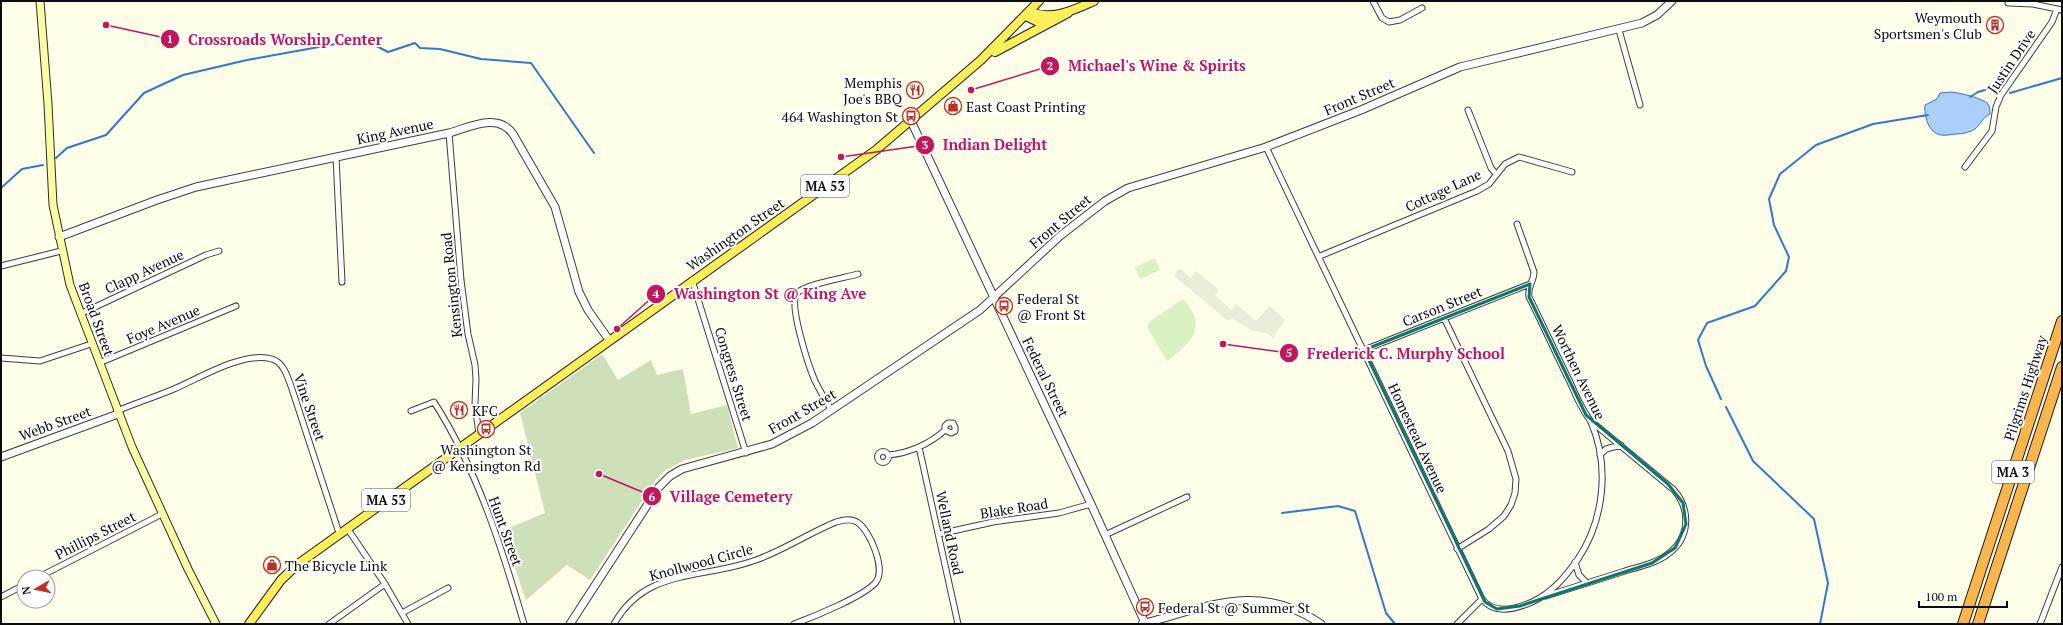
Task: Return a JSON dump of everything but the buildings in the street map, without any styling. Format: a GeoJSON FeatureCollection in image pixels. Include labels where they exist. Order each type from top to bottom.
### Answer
{"type":"FeatureCollection","features":[{"type":"Feature","properties":{"kind":"highway","name":"Pilgrims Highway"},"geometry":{"type":"LineString","coordinates":[[1963,624],[2062,321]]}},
{"type":"Feature","properties":{"kind":"highway","name":"Pilgrims Highway"},"geometry":{"type":"LineString","coordinates":[[1978,624],[2062,367]]}},
{"type":"Feature","properties":{"kind":"main road","name":"Broad Street"},"geometry":{"type":"LineString","coordinates":[[40,1],[48,104],[52,205],[61,251],[80,314],[118,412],[162,514],[216,624]]}},
{"type":"Feature","properties":{"kind":"main road","name":"Washington Street"},"geometry":{"type":"LineString","coordinates":[[249,624],[289,571],[339,533],[692,280],[851,169],[911,121],[980,60],[1029,14],[1039,1]]}},
{"type":"Feature","properties":{"kind":"main road"},"geometry":{"type":"LineString","coordinates":[[980,60],[1028,33],[1094,1]]}},
{"type":"Feature","properties":{"kind":"main road"},"geometry":{"type":"LineString","coordinates":[[1029,14],[1039,15],[1068,13]]}},
{"type":"Feature","properties":{"kind":"main road"},"geometry":{"type":"LineString","coordinates":[[1029,14],[1040,23],[1051,23]]}},
{"type":"Feature","properties":{"kind":"street"},"geometry":{"type":"LineString","coordinates":[[1373,1],[1385,20],[1390,22],[1396,22],[1422,8]]}},
{"type":"Feature","properties":{"kind":"street","name":"Front Street"},"geometry":{"type":"LineString","coordinates":[[570,624],[655,493],[666,480],[677,472],[692,466],[746,452],[784,439],[832,410],[905,362],[994,299],[1060,236],[1119,192],[1145,182],[1266,147],[1354,113],[1460,67],[1619,30],[1651,19],[1672,1]]}},
{"type":"Feature","properties":{"kind":"street"},"geometry":{"type":"LineString","coordinates":[[2008,3],[2033,4],[2060,9]]}},
{"type":"Feature","properties":{"kind":"street","name":"Justin Drive"},"geometry":{"type":"LineString","coordinates":[[1965,167],[1992,131],[1996,107],[2001,95],[2060,9]]}},
{"type":"Feature","properties":{"kind":"street"},"geometry":{"type":"LineString","coordinates":[[1619,30],[1640,105]]}},
{"type":"Feature","properties":{"kind":"street"},"geometry":{"type":"LineString","coordinates":[[1468,110],[1491,168],[1496,174]]}},
{"type":"Feature","properties":{"kind":"street","name":"Federal Street"},"geometry":{"type":"LineString","coordinates":[[911,121],[1091,504],[1144,624]]}},
{"type":"Feature","properties":{"kind":"street","name":"King Avenue"},"geometry":{"type":"LineString","coordinates":[[59,237],[156,200],[196,187],[449,133],[492,122],[506,125],[509,129],[555,207],[560,220],[578,292],[588,310],[609,340]]}},
{"type":"Feature","properties":{"kind":"street","name":"Kensington Road"},"geometry":{"type":"LineString","coordinates":[[449,133],[461,280],[476,379],[475,405],[479,434]]}},
{"type":"Feature","properties":{"kind":"street","name":"Homestead Avenue"},"geometry":{"type":"LineString","coordinates":[[1266,147],[1320,256],[1457,549],[1482,599]]}},
{"type":"Feature","properties":{"kind":"street"},"geometry":{"type":"LineString","coordinates":[[336,157],[342,282]]}},
{"type":"Feature","properties":{"kind":"street","name":"Cottage Lane"},"geometry":{"type":"LineString","coordinates":[[1320,256],[1477,191],[1489,184],[1505,164],[1519,157],[1572,172]]}},
{"type":"Feature","properties":{"kind":"street","name":"Worthen Avenue"},"geometry":{"type":"LineString","coordinates":[[1482,599],[1491,607],[1504,609],[1520,606],[1541,598],[1558,583],[1586,546],[1597,520],[1602,488],[1600,455],[1590,420],[1582,408],[1529,297],[1530,284],[1534,278],[1533,267],[1517,224]]}},
{"type":"Feature","properties":{"kind":"street"},"geometry":{"type":"LineString","coordinates":[[1,266],[61,251]]}},
{"type":"Feature","properties":{"kind":"street","name":"Clapp Avenue"},"geometry":{"type":"LineString","coordinates":[[80,314],[219,251]]}},
{"type":"Feature","properties":{"kind":"street"},"geometry":{"type":"LineString","coordinates":[[832,410],[820,390],[810,368],[795,312],[794,298],[806,288],[858,274]]}},
{"type":"Feature","properties":{"kind":"street","name":"Congress Street"},"geometry":{"type":"LineString","coordinates":[[692,280],[746,452]]}},
{"type":"Feature","properties":{"kind":"street","name":"Carson Street"},"geometry":{"type":"LineString","coordinates":[[1364,350],[1530,284]]}},
{"type":"Feature","properties":{"kind":"street","name":"Foye Avenue"},"geometry":{"type":"LineString","coordinates":[[99,363],[236,306]]}},
{"type":"Feature","properties":{"kind":"street"},"geometry":{"type":"LineString","coordinates":[[1444,318],[1508,451],[1516,479],[1515,493],[1511,505],[1504,516],[1488,529],[1457,549]]}},
{"type":"Feature","properties":{"kind":"street"},"geometry":{"type":"LineString","coordinates":[[1,358],[40,361],[91,344]]}},
{"type":"Feature","properties":{"kind":"street","name":"Vine Street"},"geometry":{"type":"LineString","coordinates":[[118,412],[226,365],[263,359],[277,362],[286,373],[291,386],[339,533]]}},
{"type":"Feature","properties":{"kind":"street","name":"Hunt Street"},"geometry":{"type":"LineString","coordinates":[[411,411],[434,402],[466,457],[495,534],[524,624]]}},
{"type":"Feature","properties":{"kind":"street","name":"Webb Street"},"geometry":{"type":"LineString","coordinates":[[1,457],[118,412]]}},
{"type":"Feature","properties":{"kind":"street"},"geometry":{"type":"LineString","coordinates":[[1541,598],[1660,559],[1675,548],[1685,531],[1685,514],[1679,496],[1668,484],[1590,420]]}},
{"type":"Feature","properties":{"kind":"street"},"geometry":{"type":"LineString","coordinates":[[889,455],[919,447],[945,430]]}},
{"type":"Feature","properties":{"kind":"street"},"geometry":{"type":"LineString","coordinates":[[1600,455],[1606,449],[1621,446]]}},
{"type":"Feature","properties":{"kind":"street","name":"Welland Road"},"geometry":{"type":"LineString","coordinates":[[919,447],[958,624]]}},
{"type":"Feature","properties":{"kind":"street"},"geometry":{"type":"LineString","coordinates":[[1105,536],[1187,497]]}},
{"type":"Feature","properties":{"kind":"street","name":"Blake Road"},"geometry":{"type":"LineString","coordinates":[[939,534],[993,522],[1059,514],[1091,504]]}},
{"type":"Feature","properties":{"kind":"street","name":"Phillips Street"},"geometry":{"type":"LineString","coordinates":[[55,569],[162,514]]}},
{"type":"Feature","properties":{"kind":"street","name":"Knollwood Circle"},"geometry":{"type":"LineString","coordinates":[[614,624],[632,600],[653,585],[675,579],[733,568],[776,552],[836,522],[847,520],[857,522],[865,530],[878,560],[880,570],[876,582],[863,592],[794,624]]}},
{"type":"Feature","properties":{"kind":"street"},"geometry":{"type":"LineString","coordinates":[[347,528],[385,584],[408,624]]}},
{"type":"Feature","properties":{"kind":"street"},"geometry":{"type":"LineString","coordinates":[[1575,562],[1579,575],[1587,584]]}},
{"type":"Feature","properties":{"kind":"street"},"geometry":{"type":"LineString","coordinates":[[2040,624],[2062,568]]}},
{"type":"Feature","properties":{"kind":"street"},"geometry":{"type":"LineString","coordinates":[[328,624],[385,584]]}},
{"type":"Feature","properties":{"kind":"street"},"geometry":{"type":"LineString","coordinates":[[402,614],[448,588]]}},
{"type":"Feature","properties":{"kind":"street"},"geometry":{"type":"LineString","coordinates":[[1,597],[16,589]]}},
{"type":"Feature","properties":{"kind":"street"},"geometry":{"type":"LineString","coordinates":[[1144,624],[1221,603],[1243,599],[1276,603],[1300,611],[1312,621],[1321,624]]}},
{"type":"Feature","properties":{"kind":"street"},"geometry":{"type":"LineString","coordinates":[[1458,624],[1482,599]]}},
{"type":"Feature","properties":{"kind":"highlighted area"},"geometry":{"type":"Polygon","coordinates":[[[1530,284],[1529,297],[1586,415],[1668,484],[1683,503],[1686,524],[1675,548],[1652,563],[1520,606],[1497,609],[1485,602],[1364,350],[1530,284]]]}},
{"type":"Feature","properties":{"kind":"green space"},"geometry":{"type":"Polygon","coordinates":[[[1155,258],[1160,270],[1140,279],[1135,267],[1155,258]]]}},
{"type":"Feature","properties":{"kind":"green space"},"geometry":{"type":"Polygon","coordinates":[[[1183,299],[1191,309],[1195,318],[1196,326],[1189,341],[1167,361],[1147,327],[1149,322],[1183,299]]]}},
{"type":"Feature","properties":{"kind":"green space"},"geometry":{"type":"Polygon","coordinates":[[[602,354],[618,380],[651,360],[657,375],[683,369],[691,414],[727,405],[738,448],[685,460],[666,470],[657,478],[590,580],[567,565],[526,600],[502,531],[545,513],[520,413],[602,354]]]}},
{"type":"Feature","properties":{"kind":"shaded area"},"geometry":{"type":"Polygon","coordinates":[[[1181,269],[1191,278],[1196,271],[1219,290],[1215,295],[1231,310],[1236,304],[1256,321],[1270,306],[1285,320],[1273,338],[1267,333],[1253,331],[1233,319],[1227,320],[1174,276],[1177,271],[1181,269]]]}},
{"type":"Feature","properties":{"kind":"water"},"geometry":{"type":"Polygon","coordinates":[[[1951,92],[1971,96],[1985,102],[1989,106],[1990,114],[1971,131],[1961,134],[1937,134],[1928,123],[1925,114],[1925,105],[1937,99],[1940,93],[1951,92]]]}},
{"type":"Feature","properties":{"kind":"waterway"},"geometry":{"type":"LineString","coordinates":[[56,158],[67,148],[106,135],[144,93],[183,75],[247,60],[363,39],[388,52],[415,43],[420,48],[440,49],[481,59],[531,63],[594,153]]}},
{"type":"Feature","properties":{"kind":"waterway"},"geometry":{"type":"LineString","coordinates":[[2010,93],[2062,78]]}},
{"type":"Feature","properties":{"kind":"waterway"},"geometry":{"type":"LineString","coordinates":[[1970,97],[1978,92],[1998,86]]}},
{"type":"Feature","properties":{"kind":"waterway"},"geometry":{"type":"LineString","coordinates":[[1721,399],[1706,366],[1698,340],[1707,323],[1755,306],[1786,271],[1789,257],[1774,225],[1769,199],[1780,174],[1816,145],[1873,124],[1928,115]]}},
{"type":"Feature","properties":{"kind":"waterway"},"geometry":{"type":"LineString","coordinates":[[1,188],[22,169],[43,165]]}},
{"type":"Feature","properties":{"kind":"waterway"},"geometry":{"type":"LineString","coordinates":[[1726,407],[1753,461],[1814,519],[1828,583],[1820,624]]}},
{"type":"Feature","properties":{"kind":"waterway"},"geometry":{"type":"LineString","coordinates":[[1282,513],[1338,506],[1355,511],[1386,613],[1395,624]]}},
{"type":"Feature","properties":{"kind":"place","name":"Crossroads Worship Center"},"geometry":{"type":"Point","coordinates":[106,25]}},
{"type":"Feature","properties":{"kind":"place","name":"Weymouth Sportsmen's Club"},"geometry":{"type":"Point","coordinates":[1995,25]}},
{"type":"Feature","properties":{"kind":"place","name":"Memphis Joe's BBQ"},"geometry":{"type":"Point","coordinates":[915,90]}},
{"type":"Feature","properties":{"kind":"place","name":"Michael's Wine & Spirits"},"geometry":{"type":"Point","coordinates":[971,90]}},
{"type":"Feature","properties":{"kind":"place","name":"East Coast Printing"},"geometry":{"type":"Point","coordinates":[953,106]}},
{"type":"Feature","properties":{"kind":"place","name":"464 Washington St"},"geometry":{"type":"Point","coordinates":[911,116]}},
{"type":"Feature","properties":{"kind":"place","name":"Indian Delight"},"geometry":{"type":"Point","coordinates":[841,157]}},
{"type":"Feature","properties":{"kind":"place","name":"Federal St @ Front St"},"geometry":{"type":"Point","coordinates":[1004,306]}},
{"type":"Feature","properties":{"kind":"place","name":"Washington St @ King Ave"},"geometry":{"type":"Point","coordinates":[617,329]}},
{"type":"Feature","properties":{"kind":"place","name":"Frederick C. Murphy School"},"geometry":{"type":"Point","coordinates":[1223,344]}},
{"type":"Feature","properties":{"kind":"place","name":"KFC"},"geometry":{"type":"Point","coordinates":[459,410]}},
{"type":"Feature","properties":{"kind":"place","name":"Washington St @ Kensington Rd"},"geometry":{"type":"Point","coordinates":[486,429]}},
{"type":"Feature","properties":{"kind":"place","name":"Village Cemetery"},"geometry":{"type":"Point","coordinates":[599,474]}},
{"type":"Feature","properties":{"kind":"place","name":"The Bicycle Link"},"geometry":{"type":"Point","coordinates":[272,565]}},
{"type":"Feature","properties":{"kind":"place","name":"Federal St @ Summer St"},"geometry":{"type":"Point","coordinates":[1145,607]}}]}
